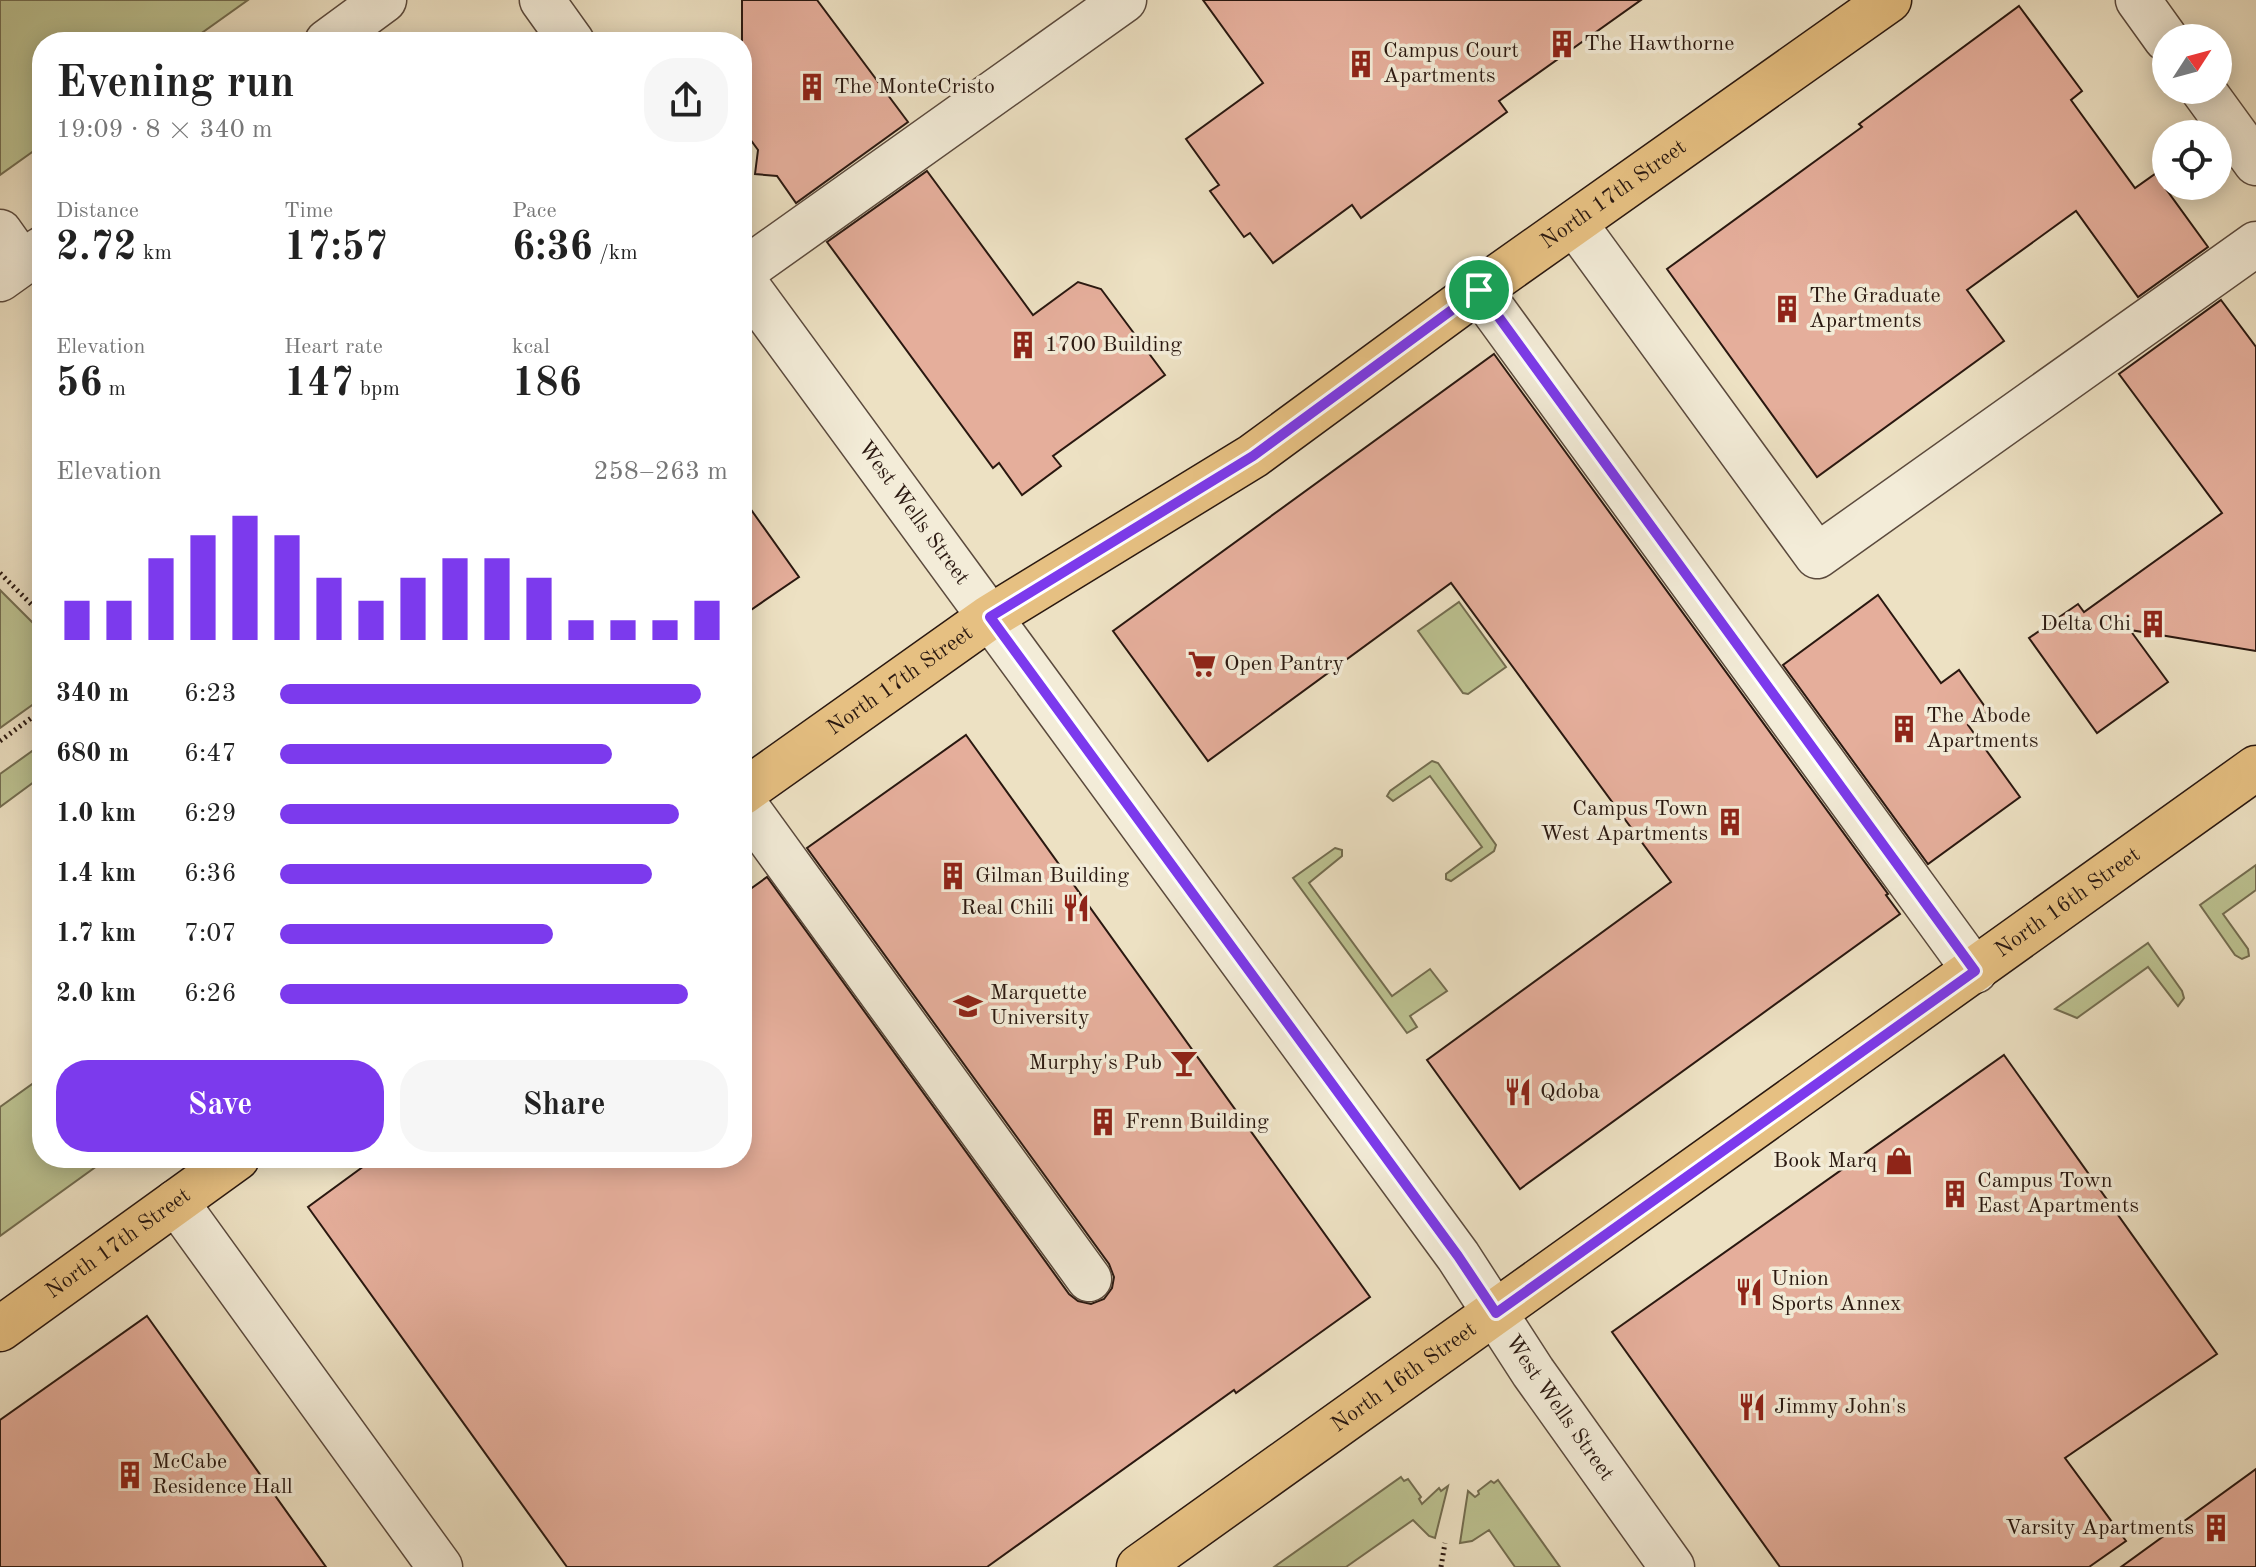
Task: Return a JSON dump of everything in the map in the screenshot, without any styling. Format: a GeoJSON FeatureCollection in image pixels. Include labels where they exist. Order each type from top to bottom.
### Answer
{"type":"FeatureCollection","features":[{"type":"Feature","properties":{"kind":"main road","name":"North 17th Street"},"geometry":{"type":"LineString","coordinates":[[752,786],[990,617],[1253,456],[1479,290],[1889,0]]}},
{"type":"Feature","properties":{"kind":"main road","name":"North 16th Street"},"geometry":{"type":"LineString","coordinates":[[1139,1567],[2256,768]]}},
{"type":"Feature","properties":{"kind":"main road","name":"North 17th Street"},"geometry":{"type":"LineString","coordinates":[[0,1329],[223,1168]]}},
{"type":"Feature","properties":{"kind":"street"},"geometry":{"type":"LineString","coordinates":[[341,32],[384,0]]}},
{"type":"Feature","properties":{"kind":"street"},"geometry":{"type":"LineString","coordinates":[[542,0],[565,32]]}},
{"type":"Feature","properties":{"kind":"street"},"geometry":{"type":"LineString","coordinates":[[752,265],[1124,0]]}},
{"type":"Feature","properties":{"kind":"street"},"geometry":{"type":"LineString","coordinates":[[2138,0],[2155,24]]}},
{"type":"Feature","properties":{"kind":"street"},"geometry":{"type":"LineString","coordinates":[[2213,104],[2256,163]]}},
{"type":"Feature","properties":{"kind":"street"},"geometry":{"type":"LineString","coordinates":[[1575,224],[1817,556],[2256,244]]}},
{"type":"Feature","properties":{"kind":"street"},"geometry":{"type":"LineString","coordinates":[[1479,290],[1975,971]]}},
{"type":"Feature","properties":{"kind":"street","name":"West Wells Street"},"geometry":{"type":"LineString","coordinates":[[752,293],[1458,1256],[1533,1372],[1672,1567]]}},
{"type":"Feature","properties":{"kind":"street"},"geometry":{"type":"LineString","coordinates":[[752,815],[1089,1279]]}},
{"type":"Feature","properties":{"kind":"street"},"geometry":{"type":"LineString","coordinates":[[176,1202],[440,1567]]}},
{"type":"Feature","properties":{"kind":"path"},"geometry":{"type":"LineString","coordinates":[[0,573],[32,605]]}},
{"type":"Feature","properties":{"kind":"path"},"geometry":{"type":"LineString","coordinates":[[0,741],[32,717]]}},
{"type":"Feature","properties":{"kind":"path"},"geometry":{"type":"LineString","coordinates":[[1441,1567],[1445,1543]]}},
{"type":"Feature","properties":{"kind":"green space"},"geometry":{"type":"Polygon","coordinates":[[[0,0],[248,0],[203,32],[32,32],[32,152],[0,175],[0,0]]]}},
{"type":"Feature","properties":{"kind":"green space"},"geometry":{"type":"Polygon","coordinates":[[[0,590],[32,622],[32,705],[0,728],[0,590]]]}},
{"type":"Feature","properties":{"kind":"green space"},"geometry":{"type":"Polygon","coordinates":[[[1459,602],[1506,667],[1468,694],[1463,693],[1418,631],[1459,602]]]}},
{"type":"Feature","properties":{"kind":"green space"},"geometry":{"type":"Polygon","coordinates":[[[32,751],[32,783],[0,807],[0,774],[32,751]]]}},
{"type":"Feature","properties":{"kind":"green space"},"geometry":{"type":"Polygon","coordinates":[[[1432,761],[1438,763],[1496,845],[1494,851],[1451,881],[1446,879],[1446,874],[1482,847],[1430,776],[1393,801],[1387,796],[1432,761]]]}},
{"type":"Feature","properties":{"kind":"green space"},"geometry":{"type":"Polygon","coordinates":[[[1335,848],[1342,850],[1342,856],[1309,883],[1392,996],[1430,969],[1447,991],[1410,1016],[1417,1027],[1407,1033],[1293,878],[1335,848]]]}},
{"type":"Feature","properties":{"kind":"green space"},"geometry":{"type":"Polygon","coordinates":[[[2256,865],[2256,890],[2223,914],[2248,949],[2249,956],[2242,959],[2235,955],[2200,905],[2256,865]]]}},
{"type":"Feature","properties":{"kind":"green space"},"geometry":{"type":"Polygon","coordinates":[[[2148,943],[2182,991],[2184,998],[2178,1006],[2148,967],[2077,1018],[2055,1009],[2148,943]]]}},
{"type":"Feature","properties":{"kind":"green space"},"geometry":{"type":"Polygon","coordinates":[[[32,1084],[32,1168],[94,1168],[0,1236],[0,1107],[32,1084]]]}},
{"type":"Feature","properties":{"kind":"green space"},"geometry":{"type":"Polygon","coordinates":[[[1401,1477],[1404,1481],[1408,1479],[1421,1497],[1422,1504],[1439,1488],[1441,1491],[1448,1486],[1435,1538],[1413,1520],[1346,1567],[1274,1567],[1401,1477]]]}},
{"type":"Feature","properties":{"kind":"green space"},"geometry":{"type":"Polygon","coordinates":[[[1498,1480],[1560,1567],[1515,1567],[1489,1530],[1472,1541],[1460,1543],[1468,1491],[1475,1497],[1491,1481],[1494,1483],[1498,1480]]]}},
{"type":"Feature","properties":{"kind":"building","name":"The MonteCristo"},"geometry":{"type":"Polygon","coordinates":[[[742,0],[817,0],[908,122],[796,203],[777,176],[755,174],[758,150],[752,142],[752,32],[742,32],[742,0]]]}},
{"type":"Feature","properties":{"kind":"building"},"geometry":{"type":"Polygon","coordinates":[[[1203,0],[1641,0],[1499,101],[1507,112],[1361,218],[1352,205],[1273,263],[1250,233],[1244,237],[1210,191],[1219,185],[1186,139],[1263,83],[1203,0]]]}},
{"type":"Feature","properties":{"kind":"building"},"geometry":{"type":"Polygon","coordinates":[[[2019,6],[2082,91],[2071,100],[2135,188],[2152,176],[2152,200],[2174,200],[2208,247],[2138,297],[2076,211],[1967,290],[2004,341],[1817,477],[1667,269],[1862,127],[1859,124],[2019,6]]]}},
{"type":"Feature","properties":{"kind":"building","name":"1700 Building"},"geometry":{"type":"Polygon","coordinates":[[[927,171],[1033,315],[1078,282],[1101,289],[1165,375],[1053,456],[1061,466],[1022,495],[999,463],[993,468],[827,242],[927,171]]]}},
{"type":"Feature","properties":{"kind":"building"},"geometry":{"type":"Polygon","coordinates":[[[2221,300],[2256,347],[2256,651],[2130,630],[2168,682],[2097,733],[2029,638],[2078,604],[2084,612],[2222,513],[2119,374],[2221,300]]]}},
{"type":"Feature","properties":{"kind":"building","name":"Campus Town West Apartments"},"geometry":{"type":"Polygon","coordinates":[[[1494,354],[1900,914],[1520,1189],[1427,1060],[1671,882],[1451,583],[1208,761],[1113,631],[1494,354]]]}},
{"type":"Feature","properties":{"kind":"building"},"geometry":{"type":"Polygon","coordinates":[[[752,511],[799,577],[752,609],[752,511]]]}},
{"type":"Feature","properties":{"kind":"building","name":"The Abode Apartments"},"geometry":{"type":"Polygon","coordinates":[[[1878,595],[1941,683],[1959,670],[1988,711],[1968,725],[2020,797],[1928,864],[1783,665],[1878,595]]]}},
{"type":"Feature","properties":{"kind":"building","name":"Marquette University"},"geometry":{"type":"Polygon","coordinates":[[[966,735],[1370,1297],[987,1567],[567,1567],[308,1207],[361,1168],[752,1168],[752,888],[767,877],[1069,1294],[1078,1301],[1091,1304],[1104,1299],[1112,1288],[1114,1277],[1109,1264],[807,848],[966,735]]]}},
{"type":"Feature","properties":{"kind":"building","name":"Campus Town East Apartments"},"geometry":{"type":"Polygon","coordinates":[[[2004,1055],[2217,1354],[2065,1458],[2126,1541],[2089,1567],[1780,1567],[1612,1332],[2004,1055]]]}},
{"type":"Feature","properties":{"kind":"building","name":"McCabe Residence Hall"},"geometry":{"type":"Polygon","coordinates":[[[147,1316],[326,1567],[0,1567],[0,1420],[147,1316]]]}},
{"type":"Feature","properties":{"kind":"building","name":"Varsity Apartments"},"geometry":{"type":"Polygon","coordinates":[[[2256,1469],[2256,1567],[2121,1567],[2256,1469]]]}},
{"type":"Feature","properties":{"kind":"place","name":"The Hawthorne"},"geometry":{"type":"Point","coordinates":[1562,44]}},
{"type":"Feature","properties":{"kind":"place","name":"Campus Court Apartments"},"geometry":{"type":"Point","coordinates":[1361,64]}},
{"type":"Feature","properties":{"kind":"place","name":"The MonteCristo"},"geometry":{"type":"Point","coordinates":[812,87]}},
{"type":"Feature","properties":{"kind":"place","name":"The Graduate Apartments"},"geometry":{"type":"Point","coordinates":[1787,309]}},
{"type":"Feature","properties":{"kind":"place","name":"1700 Building"},"geometry":{"type":"Point","coordinates":[1023,345]}},
{"type":"Feature","properties":{"kind":"place","name":"Delta Chi"},"geometry":{"type":"Point","coordinates":[2153,624]}},
{"type":"Feature","properties":{"kind":"place","name":"Open Pantry"},"geometry":{"type":"Point","coordinates":[1202,664]}},
{"type":"Feature","properties":{"kind":"place","name":"The Abode Apartments"},"geometry":{"type":"Point","coordinates":[1904,729]}},
{"type":"Feature","properties":{"kind":"place","name":"Campus Town West Apartments"},"geometry":{"type":"Point","coordinates":[1730,822]}},
{"type":"Feature","properties":{"kind":"place","name":"Gilman Building"},"geometry":{"type":"Point","coordinates":[953,876]}},
{"type":"Feature","properties":{"kind":"place","name":"Real Chili"},"geometry":{"type":"Point","coordinates":[1076,908]}},
{"type":"Feature","properties":{"kind":"place","name":"Marquette University"},"geometry":{"type":"Point","coordinates":[968,1006]}},
{"type":"Feature","properties":{"kind":"place","name":"Murphy's Pub"},"geometry":{"type":"Point","coordinates":[1184,1063]}},
{"type":"Feature","properties":{"kind":"place","name":"Qdoba"},"geometry":{"type":"Point","coordinates":[1518,1092]}},
{"type":"Feature","properties":{"kind":"place","name":"Frenn Building"},"geometry":{"type":"Point","coordinates":[1103,1122]}},
{"type":"Feature","properties":{"kind":"place","name":"Book Marq"},"geometry":{"type":"Point","coordinates":[1899,1161]}},
{"type":"Feature","properties":{"kind":"place","name":"Campus Town East Apartments"},"geometry":{"type":"Point","coordinates":[1955,1194]}},
{"type":"Feature","properties":{"kind":"place","name":"Union Sports Annex"},"geometry":{"type":"Point","coordinates":[1749,1292]}},
{"type":"Feature","properties":{"kind":"place","name":"Jimmy John's"},"geometry":{"type":"Point","coordinates":[1752,1407]}},
{"type":"Feature","properties":{"kind":"place","name":"McCabe Residence Hall"},"geometry":{"type":"Point","coordinates":[130,1475]}},
{"type":"Feature","properties":{"kind":"place","name":"Varsity Apartments"},"geometry":{"type":"Point","coordinates":[2216,1528]}},
{"type":"Feature","properties":{"kind":"route"},"geometry":{"type":"LineString","coordinates":[[1479,290],[1975,971],[1496,1313],[1458,1256],[990,617],[1253,456],[1479,290]]}}]}
